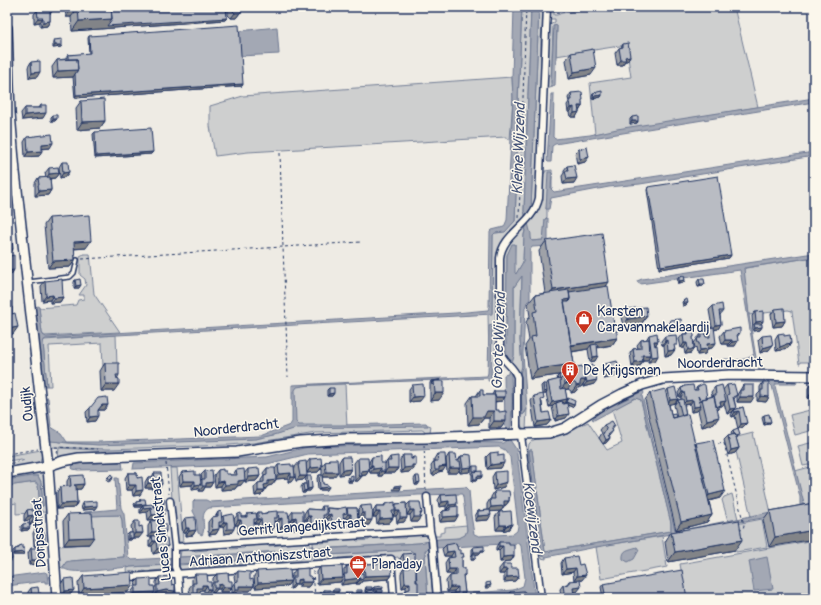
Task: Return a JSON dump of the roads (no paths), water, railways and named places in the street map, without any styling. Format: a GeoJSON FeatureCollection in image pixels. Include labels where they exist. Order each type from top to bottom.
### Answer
{"type":"FeatureCollection","features":[{"type":"Feature","properties":{"kind":"street"},"geometry":{"type":"LineString","coordinates":[[541,598],[521,435],[517,428],[517,378],[514,370],[502,358],[500,351],[500,258],[505,243],[536,209],[540,192],[547,7]]}},
{"type":"Feature","properties":{"kind":"street","name":"Oudijk"},"geometry":{"type":"LineString","coordinates":[[7,28],[10,113],[15,172],[48,466]]}},
{"type":"Feature","properties":{"kind":"street","name":"Noorderdracht"},"geometry":{"type":"LineString","coordinates":[[7,473],[48,466],[79,458],[237,452],[300,442],[346,439],[424,440],[549,433],[560,430],[622,394],[642,385],[663,379],[730,375],[814,376]]}},
{"type":"Feature","properties":{"kind":"street","name":"Dorpsstraat"},"geometry":{"type":"LineString","coordinates":[[48,466],[57,598]]}},
{"type":"Feature","properties":{"kind":"street"},"geometry":{"type":"LineString","coordinates":[[427,497],[433,550],[436,598]]}},
{"type":"Feature","properties":{"kind":"street","name":"Lucas Sinckstraat"},"geometry":{"type":"LineString","coordinates":[[170,500],[175,548],[174,555],[178,574],[180,598]]}},
{"type":"Feature","properties":{"kind":"street","name":"Gerrit Langedijkstraat"},"geometry":{"type":"LineString","coordinates":[[175,548],[430,531]]}},
{"type":"Feature","properties":{"kind":"street","name":"Adriaan Anthoniszstraat"},"geometry":{"type":"LineString","coordinates":[[130,577],[313,562],[391,559],[394,598]]}},
{"type":"Feature","properties":{"kind":"lane"},"geometry":{"type":"LineString","coordinates":[[28,282],[70,277],[74,273],[77,260]]}},
{"type":"Feature","properties":{"kind":"place","name":"Karsten Caravanmakelaardij"},"geometry":{"type":"Point","coordinates":[584,334]}},
{"type":"Feature","properties":{"kind":"place","name":"De Krijgsman"},"geometry":{"type":"Point","coordinates":[570,385]}},
{"type":"Feature","properties":{"kind":"place","name":"Planaday"},"geometry":{"type":"Point","coordinates":[358,579]}},
{"type":"Feature","properties":{"kind":"water label","name":"Kleine Wijzend"},"geometry":{"type":"Point","coordinates":[519,149]}},
{"type":"Feature","properties":{"kind":"water label","name":"Groote Wijzend"},"geometry":{"type":"Point","coordinates":[499,341]}},
{"type":"Feature","properties":{"kind":"water label","name":"Koewijzend"},"geometry":{"type":"Point","coordinates":[532,517]}}]}
